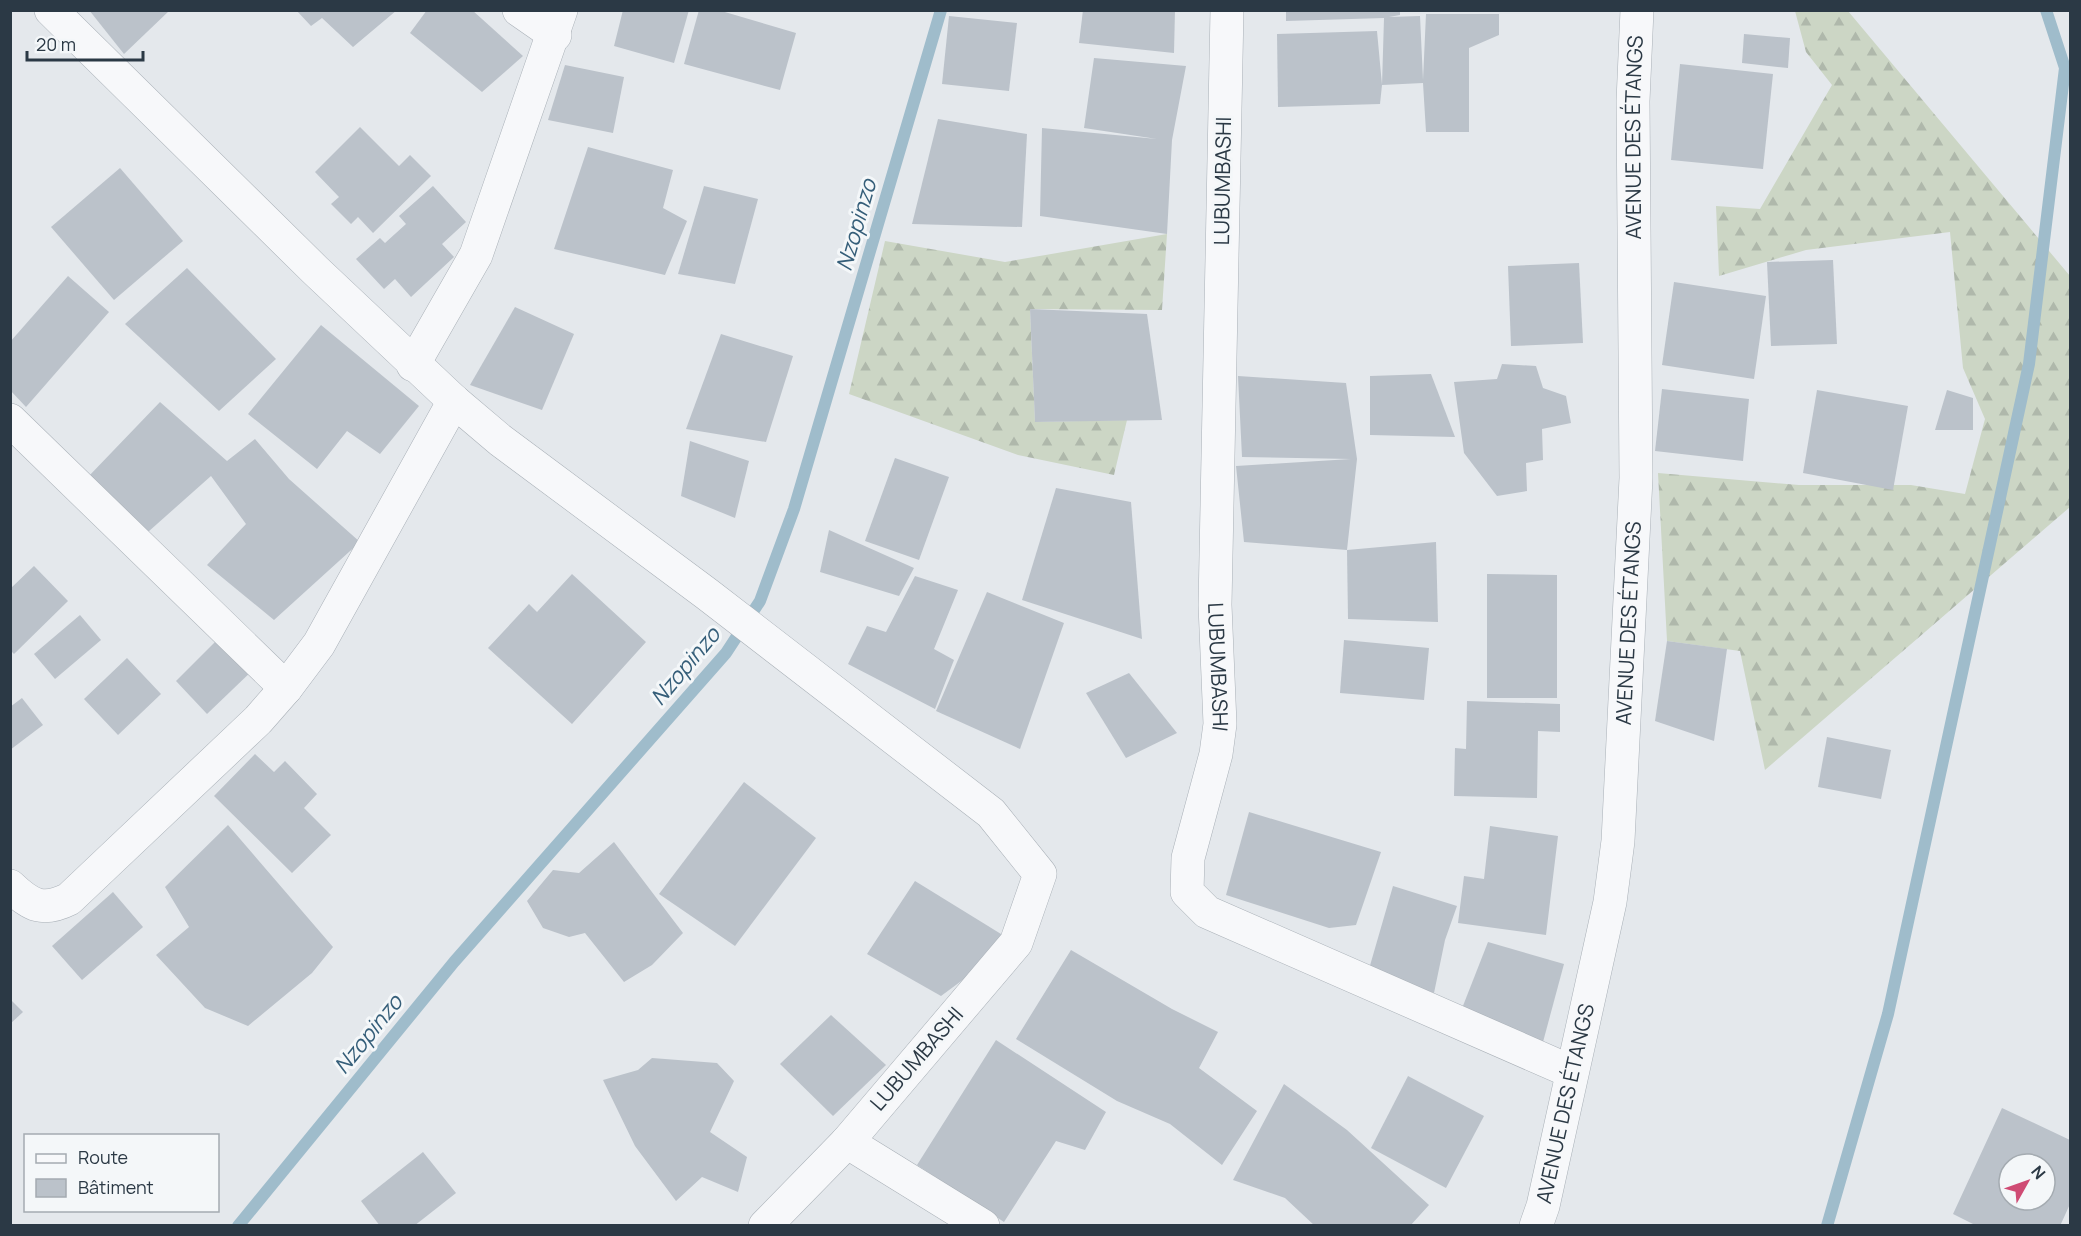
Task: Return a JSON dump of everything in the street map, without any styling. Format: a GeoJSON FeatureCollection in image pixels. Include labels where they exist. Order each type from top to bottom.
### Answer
{"type":"FeatureCollection","features":[{"type":"Feature","properties":{"kind":"street"},"geometry":{"type":"LineString","coordinates":[[10,886],[41,907],[54,907],[69,899],[258,720],[286,688],[319,644],[454,401],[413,365],[118,80],[51,10]]}},
{"type":"Feature","properties":{"kind":"street"},"geometry":{"type":"LineString","coordinates":[[413,365],[476,255],[558,23],[519,10]]}},
{"type":"Feature","properties":{"kind":"street","name":"LUBUMBASHI"},"geometry":{"type":"LineString","coordinates":[[1227,10],[1215,605],[1220,724],[1216,754],[1188,858],[1187,892],[1207,912],[1572,1072]]}},
{"type":"Feature","properties":{"kind":"street","name":"AVENUE DES ÉTANGS"},"geometry":{"type":"LineString","coordinates":[[1536,1226],[1543,1206],[1610,902],[1618,841],[1636,478],[1633,101],[1638,10]]}},
{"type":"Feature","properties":{"kind":"street","name":"LUBUMBASHI"},"geometry":{"type":"LineString","coordinates":[[454,401],[500,440],[707,594],[991,813],[1040,874],[1016,943],[847,1142],[765,1226]]}},
{"type":"Feature","properties":{"kind":"street"},"geometry":{"type":"LineString","coordinates":[[10,420],[286,688]]}},
{"type":"Feature","properties":{"kind":"street"},"geometry":{"type":"LineString","coordinates":[[847,1142],[983,1226]]}},
{"type":"Feature","properties":{"kind":"green space"},"geometry":{"type":"Polygon","coordinates":[[[1795,11],[1848,11],[2070,276],[2070,507],[1765,770],[1740,651],[1667,641],[1658,473],[1799,485],[1911,485],[1965,494],[1985,419],[1963,368],[1950,232],[1806,250],[1719,276],[1716,206],[1760,209],[1832,85],[1806,52],[1795,11]]]}},
{"type":"Feature","properties":{"kind":"green space"},"geometry":{"type":"Polygon","coordinates":[[[1167,234],[1162,310],[1030,309],[1035,422],[1127,420],[1114,475],[1018,455],[849,394],[885,241],[1005,262],[1167,234]]]}},
{"type":"Feature","properties":{"kind":"building"},"geometry":{"type":"Polygon","coordinates":[[[89,10],[170,10],[124,54],[89,10]]]}},
{"type":"Feature","properties":{"kind":"building"},"geometry":{"type":"Polygon","coordinates":[[[296,10],[397,10],[353,47],[322,18],[311,26],[296,10]]]}},
{"type":"Feature","properties":{"kind":"building"},"geometry":{"type":"Polygon","coordinates":[[[427,10],[472,10],[523,56],[482,92],[410,33],[427,10]]]}},
{"type":"Feature","properties":{"kind":"building"},"geometry":{"type":"Polygon","coordinates":[[[623,10],[689,10],[674,63],[614,46],[623,10]]]}},
{"type":"Feature","properties":{"kind":"building"},"geometry":{"type":"Polygon","coordinates":[[[699,10],[718,10],[796,33],[780,90],[684,64],[699,10]]]}},
{"type":"Feature","properties":{"kind":"building"},"geometry":{"type":"Polygon","coordinates":[[[1083,10],[1175,10],[1174,53],[1079,43],[1083,10]]]}},
{"type":"Feature","properties":{"kind":"building"},"geometry":{"type":"Polygon","coordinates":[[[1286,10],[1400,10],[1400,15],[1389,17],[1420,16],[1423,80],[1426,14],[1499,14],[1499,35],[1469,48],[1469,132],[1426,132],[1423,83],[1382,85],[1384,18],[1286,21],[1286,10]]]}},
{"type":"Feature","properties":{"kind":"building"},"geometry":{"type":"Polygon","coordinates":[[[949,16],[1017,23],[1009,91],[942,84],[949,16]]]}},
{"type":"Feature","properties":{"kind":"building"},"geometry":{"type":"Polygon","coordinates":[[[1377,31],[1382,85],[1380,104],[1278,107],[1277,34],[1377,31]]]}},
{"type":"Feature","properties":{"kind":"building"},"geometry":{"type":"Polygon","coordinates":[[[1744,34],[1790,38],[1788,68],[1742,63],[1744,34]]]}},
{"type":"Feature","properties":{"kind":"building"},"geometry":{"type":"Polygon","coordinates":[[[1094,58],[1186,66],[1172,140],[1167,234],[1040,216],[1042,128],[1157,139],[1084,128],[1094,58]]]}},
{"type":"Feature","properties":{"kind":"building"},"geometry":{"type":"Polygon","coordinates":[[[1680,64],[1773,74],[1763,169],[1671,160],[1680,64]]]}},
{"type":"Feature","properties":{"kind":"building"},"geometry":{"type":"Polygon","coordinates":[[[565,65],[624,77],[613,133],[548,120],[565,65]]]}},
{"type":"Feature","properties":{"kind":"building"},"geometry":{"type":"Polygon","coordinates":[[[938,119],[1027,134],[1022,227],[912,224],[938,119]]]}},
{"type":"Feature","properties":{"kind":"building"},"geometry":{"type":"Polygon","coordinates":[[[360,127],[399,166],[410,155],[431,176],[373,233],[358,217],[351,224],[331,204],[339,197],[315,172],[360,127]]]}},
{"type":"Feature","properties":{"kind":"building"},"geometry":{"type":"Polygon","coordinates":[[[588,147],[673,170],[663,208],[687,221],[665,275],[554,249],[588,147]]]}},
{"type":"Feature","properties":{"kind":"building"},"geometry":{"type":"Polygon","coordinates":[[[120,168],[183,241],[114,300],[51,227],[120,168]]]}},
{"type":"Feature","properties":{"kind":"building"},"geometry":{"type":"Polygon","coordinates":[[[433,186],[466,222],[442,244],[454,257],[411,297],[395,279],[384,289],[356,259],[380,238],[385,243],[406,224],[399,216],[433,186]]]}},
{"type":"Feature","properties":{"kind":"building"},"geometry":{"type":"Polygon","coordinates":[[[704,186],[758,199],[735,284],[678,274],[704,186]]]}},
{"type":"Feature","properties":{"kind":"building"},"geometry":{"type":"Polygon","coordinates":[[[1833,260],[1837,344],[1771,346],[1767,262],[1833,260]]]}},
{"type":"Feature","properties":{"kind":"building"},"geometry":{"type":"Polygon","coordinates":[[[1579,263],[1583,343],[1511,346],[1508,266],[1579,263]]]}},
{"type":"Feature","properties":{"kind":"building"},"geometry":{"type":"Polygon","coordinates":[[[187,268],[276,359],[219,411],[125,324],[187,268]]]}},
{"type":"Feature","properties":{"kind":"building"},"geometry":{"type":"Polygon","coordinates":[[[68,276],[109,312],[26,407],[10,390],[10,342],[68,276]]]}},
{"type":"Feature","properties":{"kind":"building"},"geometry":{"type":"Polygon","coordinates":[[[1674,282],[1766,296],[1754,379],[1662,365],[1674,282]]]}},
{"type":"Feature","properties":{"kind":"building"},"geometry":{"type":"Polygon","coordinates":[[[515,307],[574,334],[542,410],[470,385],[515,307]]]}},
{"type":"Feature","properties":{"kind":"building"},"geometry":{"type":"Polygon","coordinates":[[[1030,309],[1147,314],[1162,420],[1035,422],[1030,309]]]}},
{"type":"Feature","properties":{"kind":"building"},"geometry":{"type":"Polygon","coordinates":[[[321,325],[419,406],[380,454],[347,431],[317,469],[248,414],[321,325]]]}},
{"type":"Feature","properties":{"kind":"building"},"geometry":{"type":"Polygon","coordinates":[[[721,334],[793,356],[766,442],[686,429],[721,334]]]}},
{"type":"Feature","properties":{"kind":"building"},"geometry":{"type":"Polygon","coordinates":[[[1502,364],[1536,366],[1543,388],[1566,396],[1571,423],[1542,429],[1543,460],[1526,463],[1527,491],[1497,496],[1464,453],[1454,382],[1497,379],[1502,364]]]}},
{"type":"Feature","properties":{"kind":"building"},"geometry":{"type":"Polygon","coordinates":[[[1431,374],[1455,437],[1370,435],[1370,376],[1431,374]]]}},
{"type":"Feature","properties":{"kind":"building"},"geometry":{"type":"Polygon","coordinates":[[[1238,376],[1346,383],[1357,459],[1347,550],[1244,542],[1236,466],[1351,459],[1242,457],[1238,376]]]}},
{"type":"Feature","properties":{"kind":"building"},"geometry":{"type":"Polygon","coordinates":[[[1662,389],[1749,399],[1743,461],[1655,451],[1662,389]]]}},
{"type":"Feature","properties":{"kind":"building"},"geometry":{"type":"Polygon","coordinates":[[[1817,390],[1908,406],[1893,490],[1803,473],[1817,390]]]}},
{"type":"Feature","properties":{"kind":"building"},"geometry":{"type":"Polygon","coordinates":[[[1947,390],[1973,398],[1973,430],[1935,430],[1947,390]]]}},
{"type":"Feature","properties":{"kind":"building"},"geometry":{"type":"Polygon","coordinates":[[[160,402],[227,461],[255,439],[289,479],[360,542],[274,620],[207,565],[246,524],[211,476],[148,532],[88,477],[160,402]]]}},
{"type":"Feature","properties":{"kind":"building"},"geometry":{"type":"Polygon","coordinates":[[[690,441],[749,461],[735,518],[681,496],[690,441]]]}},
{"type":"Feature","properties":{"kind":"building"},"geometry":{"type":"Polygon","coordinates":[[[895,458],[949,477],[919,560],[865,541],[895,458]]]}},
{"type":"Feature","properties":{"kind":"building"},"geometry":{"type":"Polygon","coordinates":[[[1056,488],[1131,502],[1142,639],[1022,600],[1056,488]]]}},
{"type":"Feature","properties":{"kind":"building"},"geometry":{"type":"Polygon","coordinates":[[[829,530],[914,568],[899,596],[820,572],[829,530]]]}},
{"type":"Feature","properties":{"kind":"building"},"geometry":{"type":"Polygon","coordinates":[[[1436,542],[1438,622],[1348,619],[1347,550],[1436,542]]]}},
{"type":"Feature","properties":{"kind":"building"},"geometry":{"type":"Polygon","coordinates":[[[34,566],[68,601],[14,654],[10,650],[10,589],[34,566]]]}},
{"type":"Feature","properties":{"kind":"building"},"geometry":{"type":"Polygon","coordinates":[[[572,574],[646,642],[572,724],[488,648],[529,604],[537,612],[572,574]]]}},
{"type":"Feature","properties":{"kind":"building"},"geometry":{"type":"Polygon","coordinates":[[[1487,574],[1557,575],[1557,698],[1487,698],[1487,574]]]}},
{"type":"Feature","properties":{"kind":"building"},"geometry":{"type":"Polygon","coordinates":[[[915,576],[958,590],[934,649],[954,660],[935,709],[848,664],[867,626],[886,632],[915,576]]]}},
{"type":"Feature","properties":{"kind":"building"},"geometry":{"type":"Polygon","coordinates":[[[987,592],[1064,623],[1020,749],[936,711],[987,592]]]}},
{"type":"Feature","properties":{"kind":"building"},"geometry":{"type":"Polygon","coordinates":[[[80,615],[101,640],[55,679],[34,654],[80,615]]]}},
{"type":"Feature","properties":{"kind":"building"},"geometry":{"type":"Polygon","coordinates":[[[224,633],[257,666],[207,714],[176,681],[224,633]]]}},
{"type":"Feature","properties":{"kind":"building"},"geometry":{"type":"Polygon","coordinates":[[[1344,640],[1429,648],[1424,700],[1340,693],[1344,640]]]}},
{"type":"Feature","properties":{"kind":"building"},"geometry":{"type":"Polygon","coordinates":[[[1667,641],[1727,649],[1714,741],[1655,721],[1667,641]]]}},
{"type":"Feature","properties":{"kind":"building"},"geometry":{"type":"Polygon","coordinates":[[[127,658],[161,694],[118,735],[84,699],[127,658]]]}},
{"type":"Feature","properties":{"kind":"building"},"geometry":{"type":"Polygon","coordinates":[[[1129,673],[1177,733],[1126,758],[1086,693],[1129,673]]]}},
{"type":"Feature","properties":{"kind":"building"},"geometry":{"type":"Polygon","coordinates":[[[22,698],[43,725],[10,750],[10,707],[22,698]]]}},
{"type":"Feature","properties":{"kind":"building"},"geometry":{"type":"Polygon","coordinates":[[[1467,701],[1560,704],[1560,732],[1538,731],[1537,798],[1454,796],[1455,748],[1466,749],[1467,701]]]}},
{"type":"Feature","properties":{"kind":"building"},"geometry":{"type":"Polygon","coordinates":[[[1827,737],[1891,750],[1881,799],[1818,787],[1827,737]]]}},
{"type":"Feature","properties":{"kind":"building"},"geometry":{"type":"Polygon","coordinates":[[[255,754],[274,772],[285,761],[317,794],[304,808],[331,835],[292,873],[214,796],[255,754]]]}},
{"type":"Feature","properties":{"kind":"building"},"geometry":{"type":"Polygon","coordinates":[[[744,782],[816,838],[735,946],[659,894],[744,782]]]}},
{"type":"Feature","properties":{"kind":"building"},"geometry":{"type":"Polygon","coordinates":[[[1249,812],[1381,852],[1356,925],[1329,928],[1226,895],[1249,812]]]}},
{"type":"Feature","properties":{"kind":"building"},"geometry":{"type":"Polygon","coordinates":[[[228,825],[333,947],[312,973],[248,1026],[205,1008],[156,955],[189,927],[165,887],[228,825]]]}},
{"type":"Feature","properties":{"kind":"building"},"geometry":{"type":"Polygon","coordinates":[[[1490,826],[1558,836],[1546,935],[1458,923],[1464,876],[1484,879],[1490,826]]]}},
{"type":"Feature","properties":{"kind":"building"},"geometry":{"type":"Polygon","coordinates":[[[614,842],[683,933],[652,965],[624,982],[585,933],[569,937],[543,928],[527,901],[553,870],[579,873],[614,842]]]}},
{"type":"Feature","properties":{"kind":"building"},"geometry":{"type":"Polygon","coordinates":[[[915,881],[1014,942],[941,996],[867,954],[915,881]]]}},
{"type":"Feature","properties":{"kind":"building"},"geometry":{"type":"Polygon","coordinates":[[[1393,886],[1457,906],[1445,940],[1434,993],[1369,969],[1393,886]]]}},
{"type":"Feature","properties":{"kind":"building"},"geometry":{"type":"Polygon","coordinates":[[[113,892],[143,927],[82,980],[52,946],[113,892]]]}},
{"type":"Feature","properties":{"kind":"building"},"geometry":{"type":"Polygon","coordinates":[[[1488,942],[1564,964],[1543,1042],[1459,1016],[1488,942]]]}},
{"type":"Feature","properties":{"kind":"building"},"geometry":{"type":"Polygon","coordinates":[[[1071,950],[1172,1009],[1218,1032],[1199,1068],[1257,1111],[1222,1165],[1170,1124],[1117,1101],[1016,1039],[1071,950]]]}},
{"type":"Feature","properties":{"kind":"building"},"geometry":{"type":"Polygon","coordinates":[[[10,999],[23,1012],[10,1024],[10,999]]]}},
{"type":"Feature","properties":{"kind":"building"},"geometry":{"type":"Polygon","coordinates":[[[831,1015],[886,1065],[833,1116],[780,1064],[831,1015]]]}},
{"type":"Feature","properties":{"kind":"building"},"geometry":{"type":"Polygon","coordinates":[[[996,1040],[1106,1112],[1085,1150],[1056,1141],[1004,1222],[917,1165],[996,1040]]]}},
{"type":"Feature","properties":{"kind":"building"},"geometry":{"type":"Polygon","coordinates":[[[652,1058],[717,1063],[734,1081],[710,1132],[747,1157],[738,1192],[702,1177],[676,1201],[635,1146],[603,1080],[638,1070],[652,1058]]]}},
{"type":"Feature","properties":{"kind":"building"},"geometry":{"type":"Polygon","coordinates":[[[1408,1076],[1484,1116],[1446,1188],[1371,1148],[1408,1076]]]}},
{"type":"Feature","properties":{"kind":"building"},"geometry":{"type":"Polygon","coordinates":[[[1284,1084],[1347,1130],[1429,1205],[1410,1226],[1315,1226],[1285,1198],[1233,1180],[1284,1084]]]}},
{"type":"Feature","properties":{"kind":"building"},"geometry":{"type":"Polygon","coordinates":[[[2002,1108],[2070,1140],[2070,1204],[2060,1226],[1977,1226],[1953,1214],[2002,1108]]]}},
{"type":"Feature","properties":{"kind":"building"},"geometry":{"type":"Polygon","coordinates":[[[423,1152],[456,1193],[414,1226],[380,1226],[361,1201],[423,1152]]]}},
{"type":"Feature","properties":{"kind":"waterway","name":"Nzopinzo"},"geometry":{"type":"LineString","coordinates":[[238,1226],[454,962],[726,653],[760,601],[794,509],[941,10]]}},
{"type":"Feature","properties":{"kind":"waterway"},"geometry":{"type":"LineString","coordinates":[[1827,1226],[1888,1014],[2029,364],[2065,68],[2046,10]]}}]}
